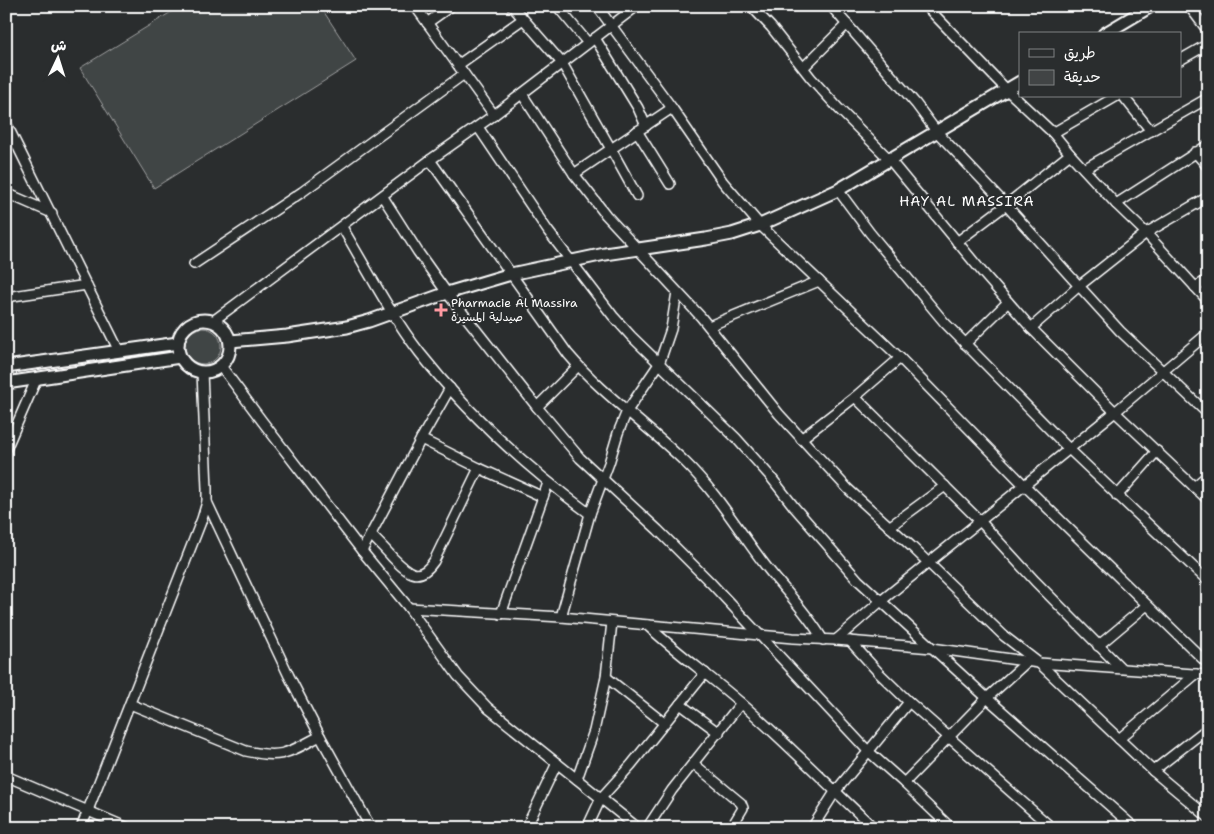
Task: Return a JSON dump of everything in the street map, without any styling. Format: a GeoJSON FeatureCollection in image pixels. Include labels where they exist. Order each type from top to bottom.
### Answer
{"type":"FeatureCollection","features":[{"type":"Feature","properties":{"kind":"street"},"geometry":{"type":"LineString","coordinates":[[414,6],[494,115]]}},
{"type":"Feature","properties":{"kind":"street"},"geometry":{"type":"LineString","coordinates":[[427,23],[450,6]]}},
{"type":"Feature","properties":{"kind":"street"},"geometry":{"type":"LineString","coordinates":[[512,6],[562,63],[637,196]]}},
{"type":"Feature","properties":{"kind":"street"},"geometry":{"type":"LineString","coordinates":[[557,6],[592,40],[633,100],[642,129],[670,184]]}},
{"type":"Feature","properties":{"kind":"street"},"geometry":{"type":"LineString","coordinates":[[596,6],[672,108],[723,182],[760,225],[900,358],[1024,485],[1208,664]]}},
{"type":"Feature","properties":{"kind":"street"},"geometry":{"type":"LineString","coordinates":[[213,321],[383,197],[430,160],[478,127],[637,6]]}},
{"type":"Feature","properties":{"kind":"street"},"geometry":{"type":"LineString","coordinates":[[751,6],[804,66],[811,78],[890,160],[1031,328],[1115,412],[1208,500]]}},
{"type":"Feature","properties":{"kind":"street"},"geometry":{"type":"LineString","coordinates":[[832,6],[916,104],[936,132],[1006,205],[1120,331],[1208,414]]}},
{"type":"Feature","properties":{"kind":"street"},"geometry":{"type":"LineString","coordinates":[[926,6],[1007,90],[1053,133],[1116,204],[1146,233],[1208,301]]}},
{"type":"Feature","properties":{"kind":"street"},"geometry":{"type":"LineString","coordinates":[[1107,32],[1151,6]]}},
{"type":"Feature","properties":{"kind":"street"},"geometry":{"type":"LineString","coordinates":[[1189,6],[1208,31]]}},
{"type":"Feature","properties":{"kind":"street"},"geometry":{"type":"LineString","coordinates":[[458,65],[522,19]]}},
{"type":"Feature","properties":{"kind":"street"},"geometry":{"type":"LineString","coordinates":[[804,66],[847,24]]}},
{"type":"Feature","properties":{"kind":"street"},"geometry":{"type":"LineString","coordinates":[[1182,59],[1208,44]]}},
{"type":"Feature","properties":{"kind":"street"},"geometry":{"type":"LineString","coordinates":[[194,264],[302,192],[464,74]]}},
{"type":"Feature","properties":{"kind":"street"},"geometry":{"type":"LineString","coordinates":[[230,341],[347,328],[447,293],[511,274],[570,261],[706,240],[760,225],[838,190],[1019,83]]}},
{"type":"Feature","properties":{"kind":"street"},"geometry":{"type":"LineString","coordinates":[[522,94],[574,174],[606,215],[709,326],[779,414],[848,489],[928,562],[1004,636],[1039,662],[1153,771],[1208,817]]}},
{"type":"Feature","properties":{"kind":"street"},"geometry":{"type":"LineString","coordinates":[[1053,133],[1114,98]]}},
{"type":"Feature","properties":{"kind":"street"},"geometry":{"type":"LineString","coordinates":[[1125,98],[1151,131]]}},
{"type":"Feature","properties":{"kind":"street"},"geometry":{"type":"LineString","coordinates":[[1084,169],[1208,98]]}},
{"type":"Feature","properties":{"kind":"street"},"geometry":{"type":"LineString","coordinates":[[574,174],[672,108]]}},
{"type":"Feature","properties":{"kind":"street"},"geometry":{"type":"LineString","coordinates":[[6,122],[119,351]]}},
{"type":"Feature","properties":{"kind":"street"},"geometry":{"type":"LineString","coordinates":[[478,127],[570,261],[613,316],[659,364],[736,438],[836,557],[858,580],[987,698],[1135,828]]}},
{"type":"Feature","properties":{"kind":"street"},"geometry":{"type":"LineString","coordinates":[[1116,204],[1208,145]]}},
{"type":"Feature","properties":{"kind":"street"},"geometry":{"type":"LineString","coordinates":[[1195,152],[1208,167]]}},
{"type":"Feature","properties":{"kind":"street"},"geometry":{"type":"LineString","coordinates":[[957,242],[1070,154]]}},
{"type":"Feature","properties":{"kind":"street"},"geometry":{"type":"LineString","coordinates":[[430,160],[556,339],[578,366],[686,463],[808,617],[823,640]]}},
{"type":"Feature","properties":{"kind":"street"},"geometry":{"type":"LineString","coordinates":[[838,190],[905,276],[964,344],[1117,496],[1208,581]]}},
{"type":"Feature","properties":{"kind":"street"},"geometry":{"type":"LineString","coordinates":[[6,193],[52,213]]}},
{"type":"Feature","properties":{"kind":"street"},"geometry":{"type":"LineString","coordinates":[[383,197],[447,293],[580,458],[658,530],[711,583],[757,635],[868,751],[951,828]]}},
{"type":"Feature","properties":{"kind":"street"},"geometry":{"type":"LineString","coordinates":[[1031,328],[1079,286],[1146,233],[1208,197]]}},
{"type":"Feature","properties":{"kind":"street"},"geometry":{"type":"LineString","coordinates":[[342,227],[419,352],[450,388],[498,438],[548,484],[590,514]]}},
{"type":"Feature","properties":{"kind":"street"},"geometry":{"type":"LineString","coordinates":[[1195,287],[1208,280]]}},
{"type":"Feature","properties":{"kind":"street"},"geometry":{"type":"LineString","coordinates":[[709,326],[819,282]]}},
{"type":"Feature","properties":{"kind":"street"},"geometry":{"type":"LineString","coordinates":[[6,297],[87,285]]}},
{"type":"Feature","properties":{"kind":"street"},"geometry":{"type":"LineString","coordinates":[[561,617],[590,514],[602,480],[627,410],[659,364],[671,329],[677,292]]}},
{"type":"Feature","properties":{"kind":"street"},"geometry":{"type":"LineString","coordinates":[[964,344],[1008,302]]}},
{"type":"Feature","properties":{"kind":"street"},"geometry":{"type":"LineString","coordinates":[[205,320],[213,321],[226,332],[230,341],[228,357],[221,366],[209,372],[193,370],[180,357],[178,343],[180,336],[190,324],[205,320]]}},
{"type":"Feature","properties":{"kind":"street"},"geometry":{"type":"LineString","coordinates":[[836,640],[928,562],[1115,412],[1208,333]]}},
{"type":"Feature","properties":{"kind":"street"},"geometry":{"type":"LineString","coordinates":[[6,367],[178,343]]}},
{"type":"Feature","properties":{"kind":"street"},"geometry":{"type":"LineString","coordinates":[[7,384],[180,357]]}},
{"type":"Feature","properties":{"kind":"street"},"geometry":{"type":"LineString","coordinates":[[801,439],[855,397],[900,358]]}},
{"type":"Feature","properties":{"kind":"street"},"geometry":{"type":"LineString","coordinates":[[221,366],[362,551],[409,608],[458,676],[473,693],[488,708],[638,828]]}},
{"type":"Feature","properties":{"kind":"street"},"geometry":{"type":"LineString","coordinates":[[537,407],[578,366]]}},
{"type":"Feature","properties":{"kind":"street"},"geometry":{"type":"LineString","coordinates":[[82,828],[202,519],[206,502],[207,473],[202,372]]}},
{"type":"Feature","properties":{"kind":"street"},"geometry":{"type":"LineString","coordinates":[[6,449],[37,378]]}},
{"type":"Feature","properties":{"kind":"street"},"geometry":{"type":"LineString","coordinates":[[362,551],[421,438],[450,388]]}},
{"type":"Feature","properties":{"kind":"street"},"geometry":{"type":"LineString","coordinates":[[855,397],[980,521],[1035,581],[1121,668]]}},
{"type":"Feature","properties":{"kind":"street"},"geometry":{"type":"LineString","coordinates":[[421,438],[478,468],[543,497]]}},
{"type":"Feature","properties":{"kind":"street"},"geometry":{"type":"LineString","coordinates":[[1117,496],[1156,451]]}},
{"type":"Feature","properties":{"kind":"street"},"geometry":{"type":"LineString","coordinates":[[371,534],[406,571],[416,574],[425,572],[434,561],[478,468]]}},
{"type":"Feature","properties":{"kind":"street"},"geometry":{"type":"LineString","coordinates":[[1194,487],[1208,475]]}},
{"type":"Feature","properties":{"kind":"street"},"geometry":{"type":"LineString","coordinates":[[501,614],[548,484]]}},
{"type":"Feature","properties":{"kind":"street"},"geometry":{"type":"LineString","coordinates":[[890,527],[945,486]]}},
{"type":"Feature","properties":{"kind":"street"},"geometry":{"type":"LineString","coordinates":[[206,502],[288,676],[371,828]]}},
{"type":"Feature","properties":{"kind":"street"},"geometry":{"type":"LineString","coordinates":[[1098,646],[1147,605]]}},
{"type":"Feature","properties":{"kind":"street"},"geometry":{"type":"LineString","coordinates":[[409,608],[561,617],[647,626],[932,648],[1039,662],[1208,674]]}},
{"type":"Feature","properties":{"kind":"street"},"geometry":{"type":"LineString","coordinates":[[576,779],[594,731],[606,677],[612,622]]}},
{"type":"Feature","properties":{"kind":"street"},"geometry":{"type":"LineString","coordinates":[[647,626],[668,645],[705,672],[776,734],[874,828]]}},
{"type":"Feature","properties":{"kind":"street"},"geometry":{"type":"LineString","coordinates":[[850,641],[909,702],[1052,828]]}},
{"type":"Feature","properties":{"kind":"street"},"geometry":{"type":"LineString","coordinates":[[904,783],[987,698],[1028,661]]}},
{"type":"Feature","properties":{"kind":"street"},"geometry":{"type":"LineString","coordinates":[[587,828],[601,798],[705,672]]}},
{"type":"Feature","properties":{"kind":"street"},"geometry":{"type":"LineString","coordinates":[[1119,739],[1196,674]]}},
{"type":"Feature","properties":{"kind":"street"},"geometry":{"type":"LineString","coordinates":[[606,677],[664,724]]}},
{"type":"Feature","properties":{"kind":"street"},"geometry":{"type":"LineString","coordinates":[[812,828],[835,792],[909,702]]}},
{"type":"Feature","properties":{"kind":"street"},"geometry":{"type":"LineString","coordinates":[[647,828],[672,790],[741,703]]}},
{"type":"Feature","properties":{"kind":"street"},"geometry":{"type":"LineString","coordinates":[[130,704],[246,751],[260,754],[280,755],[288,753],[320,736]]}},
{"type":"Feature","properties":{"kind":"street"},"geometry":{"type":"LineString","coordinates":[[680,704],[719,733]]}},
{"type":"Feature","properties":{"kind":"street"},"geometry":{"type":"LineString","coordinates":[[1153,771],[1208,728]]}},
{"type":"Feature","properties":{"kind":"street"},"geometry":{"type":"LineString","coordinates":[[526,828],[557,763]]}},
{"type":"Feature","properties":{"kind":"street"},"geometry":{"type":"LineString","coordinates":[[694,764],[742,803],[743,808],[731,828]]}},
{"type":"Feature","properties":{"kind":"street"},"geometry":{"type":"LineString","coordinates":[[6,776],[128,828]]}},
{"type":"Feature","properties":{"kind":"green space"},"geometry":{"type":"Polygon","coordinates":[[[181,6],[320,6],[356,61],[154,188],[80,68],[181,6]]]}},
{"type":"Feature","properties":{"kind":"green space"},"geometry":{"type":"Polygon","coordinates":[[[203,328],[210,329],[216,333],[220,339],[220,353],[216,359],[210,363],[203,364],[196,363],[190,359],[186,353],[185,346],[186,339],[190,333],[196,329],[203,328]]]}},
{"type":"Feature","properties":{"kind":"place","name":"Pharmacie Al Massira صيدلية المسيرة"},"geometry":{"type":"Point","coordinates":[441,310]}},
{"type":"Feature","properties":{"kind":"district","name":"HAY AL MASSIRA"},"geometry":{"type":"Point","coordinates":[967,201]}}]}
